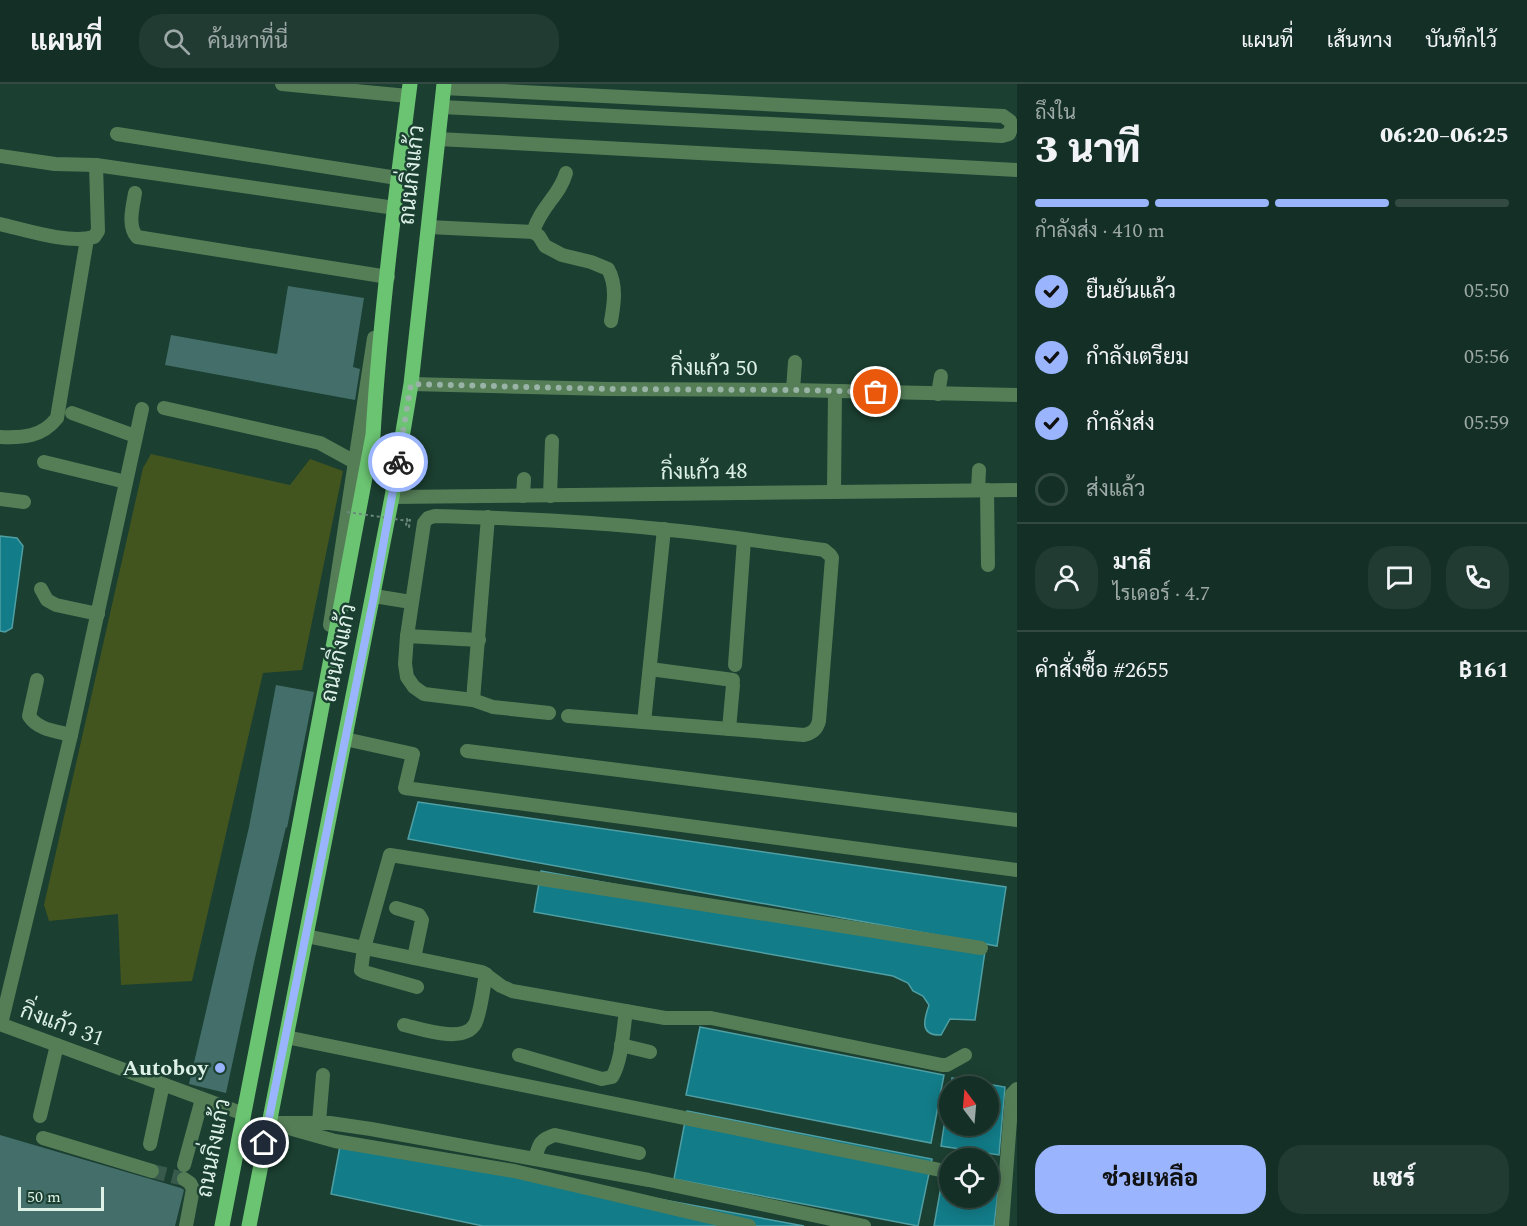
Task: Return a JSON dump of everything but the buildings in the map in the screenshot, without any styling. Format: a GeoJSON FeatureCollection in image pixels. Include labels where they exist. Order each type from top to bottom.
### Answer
{"type":"FeatureCollection","features":[{"type":"Feature","properties":{"kind":"main road","name":"ถนนกิ่งแก้ว"},"geometry":{"type":"LineString","coordinates":[[249,1226],[265,1122],[286,1037],[392,496],[411,384],[444,86]]}},
{"type":"Feature","properties":{"kind":"main road","name":"ถนนกิ่งแก้ว"},"geometry":{"type":"LineString","coordinates":[[222,1226],[295,851],[361,465],[373,435],[386,277],[409,90]]}},
{"type":"Feature","properties":{"kind":"street"},"geometry":{"type":"LineString","coordinates":[[282,84],[409,90]]}},
{"type":"Feature","properties":{"kind":"street"},"geometry":{"type":"LineString","coordinates":[[442,107],[1002,136],[1009,134],[1012,126],[1010,121],[1003,116],[444,86]]}},
{"type":"Feature","properties":{"kind":"street"},"geometry":{"type":"LineString","coordinates":[[117,134],[397,178]]}},
{"type":"Feature","properties":{"kind":"street"},"geometry":{"type":"LineString","coordinates":[[438,140],[1017,170]]}},
{"type":"Feature","properties":{"kind":"street"},"geometry":{"type":"LineString","coordinates":[[0,156],[55,164],[96,165],[395,208]]}},
{"type":"Feature","properties":{"kind":"street"},"geometry":{"type":"LineString","coordinates":[[0,224],[53,236],[87,239],[94,237],[98,231],[96,165]]}},
{"type":"Feature","properties":{"kind":"street"},"geometry":{"type":"LineString","coordinates":[[533,232],[537,218],[564,182],[566,172]]}},
{"type":"Feature","properties":{"kind":"street"},"geometry":{"type":"LineString","coordinates":[[135,193],[132,232],[136,237],[386,277]]}},
{"type":"Feature","properties":{"kind":"street"},"geometry":{"type":"LineString","coordinates":[[429,227],[533,232],[539,236],[545,246],[562,255],[609,269],[614,284],[614,307],[611,321]]}},
{"type":"Feature","properties":{"kind":"street"},"geometry":{"type":"LineString","coordinates":[[0,437],[23,438],[36,435],[50,427],[57,417],[87,239]]}},
{"type":"Feature","properties":{"kind":"street"},"geometry":{"type":"LineString","coordinates":[[793,390],[795,362]]}},
{"type":"Feature","properties":{"kind":"street"},"geometry":{"type":"LineString","coordinates":[[938,394],[941,376]]}},
{"type":"Feature","properties":{"kind":"street","name":"กิ่งแก้ว 50"},"geometry":{"type":"LineString","coordinates":[[411,384],[1017,395]]}},
{"type":"Feature","properties":{"kind":"street"},"geometry":{"type":"LineString","coordinates":[[834,491],[835,391]]}},
{"type":"Feature","properties":{"kind":"street"},"geometry":{"type":"LineString","coordinates":[[164,408],[320,443],[361,465]]}},
{"type":"Feature","properties":{"kind":"street"},"geometry":{"type":"LineString","coordinates":[[0,1024],[71,735],[142,409]]}},
{"type":"Feature","properties":{"kind":"street"},"geometry":{"type":"LineString","coordinates":[[72,412],[135,436]]}},
{"type":"Feature","properties":{"kind":"street"},"geometry":{"type":"LineString","coordinates":[[550,496],[552,441]]}},
{"type":"Feature","properties":{"kind":"street"},"geometry":{"type":"LineString","coordinates":[[44,462],[126,482]]}},
{"type":"Feature","properties":{"kind":"street"},"geometry":{"type":"LineString","coordinates":[[979,470],[988,565]]}},
{"type":"Feature","properties":{"kind":"street"},"geometry":{"type":"LineString","coordinates":[[523,496],[524,479]]}},
{"type":"Feature","properties":{"kind":"street","name":"กิ่งแก้ว 48"},"geometry":{"type":"LineString","coordinates":[[392,496],[1017,490]]}},
{"type":"Feature","properties":{"kind":"street"},"geometry":{"type":"LineString","coordinates":[[0,499],[24,502]]}},
{"type":"Feature","properties":{"kind":"street"},"geometry":{"type":"LineString","coordinates":[[549,713],[424,694],[409,681],[405,664],[407,636],[424,523],[428,518],[435,516],[488,517],[605,523],[824,550],[830,555],[819,721],[815,730],[804,735],[568,716]]}},
{"type":"Feature","properties":{"kind":"street"},"geometry":{"type":"LineString","coordinates":[[473,700],[488,517]]}},
{"type":"Feature","properties":{"kind":"street"},"geometry":{"type":"LineString","coordinates":[[644,722],[664,529]]}},
{"type":"Feature","properties":{"kind":"street"},"geometry":{"type":"LineString","coordinates":[[735,665],[744,540]]}},
{"type":"Feature","properties":{"kind":"street"},"geometry":{"type":"LineString","coordinates":[[41,589],[50,603],[98,614]]}},
{"type":"Feature","properties":{"kind":"street"},"geometry":{"type":"LineString","coordinates":[[374,596],[411,602]]}},
{"type":"Feature","properties":{"kind":"street"},"geometry":{"type":"LineString","coordinates":[[407,636],[479,640]]}},
{"type":"Feature","properties":{"kind":"street"},"geometry":{"type":"LineString","coordinates":[[650,669],[733,682],[729,729]]}},
{"type":"Feature","properties":{"kind":"street"},"geometry":{"type":"LineString","coordinates":[[37,680],[29,716],[33,723],[71,735]]}},
{"type":"Feature","properties":{"kind":"street"},"geometry":{"type":"LineString","coordinates":[[345,739],[413,754],[405,788],[1017,870]]}},
{"type":"Feature","properties":{"kind":"street"},"geometry":{"type":"LineString","coordinates":[[467,751],[1017,820]]}},
{"type":"Feature","properties":{"kind":"street"},"geometry":{"type":"LineString","coordinates":[[417,987],[363,972],[360,968],[390,855],[981,948]]}},
{"type":"Feature","properties":{"kind":"street"},"geometry":{"type":"LineString","coordinates":[[396,908],[419,915],[422,920],[414,958]]}},
{"type":"Feature","properties":{"kind":"street"},"geometry":{"type":"LineString","coordinates":[[306,936],[486,974],[501,986],[512,991],[672,1018],[711,1018],[942,1065],[947,1065],[965,1055]]}},
{"type":"Feature","properties":{"kind":"street"},"geometry":{"type":"LineString","coordinates":[[404,1025],[450,1035],[465,1033],[475,1023],[486,974]]}},
{"type":"Feature","properties":{"kind":"street"},"geometry":{"type":"LineString","coordinates":[[519,1055],[602,1079],[608,1078],[615,1072],[626,1011]]}},
{"type":"Feature","properties":{"kind":"street","name":"กิ่งแก้ว 31"},"geometry":{"type":"LineString","coordinates":[[0,1024],[244,1114]]}},
{"type":"Feature","properties":{"kind":"street"},"geometry":{"type":"LineString","coordinates":[[286,1037],[939,1170]]}},
{"type":"Feature","properties":{"kind":"street"},"geometry":{"type":"LineString","coordinates":[[40,1116],[57,1045]]}},
{"type":"Feature","properties":{"kind":"street"},"geometry":{"type":"LineString","coordinates":[[621,1045],[650,1052]]}},
{"type":"Feature","properties":{"kind":"street"},"geometry":{"type":"LineString","coordinates":[[319,1122],[323,1075]]}},
{"type":"Feature","properties":{"kind":"street"},"geometry":{"type":"LineString","coordinates":[[150,1144],[163,1084]]}},
{"type":"Feature","properties":{"kind":"street"},"geometry":{"type":"LineString","coordinates":[[1002,1226],[1012,1094],[1017,1089]]}},
{"type":"Feature","properties":{"kind":"street"},"geometry":{"type":"LineString","coordinates":[[184,1165],[202,1099]]}},
{"type":"Feature","properties":{"kind":"street"},"geometry":{"type":"LineString","coordinates":[[265,1122],[319,1122],[371,1128],[649,1180],[864,1226]]}},
{"type":"Feature","properties":{"kind":"street"},"geometry":{"type":"LineString","coordinates":[[265,1122],[335,1141],[514,1171],[749,1226]]}},
{"type":"Feature","properties":{"kind":"street"},"geometry":{"type":"LineString","coordinates":[[535,1159],[540,1142],[555,1135],[639,1153]]}},
{"type":"Feature","properties":{"kind":"street"},"geometry":{"type":"LineString","coordinates":[[43,1138],[152,1171]]}},
{"type":"Feature","properties":{"kind":"street"},"geometry":{"type":"LineString","coordinates":[[184,1179],[193,1189],[186,1226]]}},
{"type":"Feature","properties":{"kind":"street"},"geometry":{"type":"LineString","coordinates":[[999,1182],[1005,1183]]}},
{"type":"Feature","properties":{"kind":"path"},"geometry":{"type":"LineString","coordinates":[[347,512],[409,520]]}},
{"type":"Feature","properties":{"kind":"green space"},"geometry":{"type":"Polygon","coordinates":[[[151,454],[290,485],[310,459],[343,471],[302,670],[263,673],[192,981],[121,985],[118,914],[49,921],[44,905],[143,468],[151,454]]]}},
{"type":"Feature","properties":{"kind":"water"},"geometry":{"type":"Polygon","coordinates":[[[0,536],[17,538],[23,546],[12,628],[5,632],[0,631],[0,536]]]}},
{"type":"Feature","properties":{"kind":"water"},"geometry":{"type":"Polygon","coordinates":[[[418,802],[1006,887],[997,946],[408,839],[418,802]]]}},
{"type":"Feature","properties":{"kind":"water"},"geometry":{"type":"Polygon","coordinates":[[[541,871],[985,951],[975,1020],[950,1019],[941,1035],[934,1035],[926,1030],[925,1021],[929,1005],[923,996],[913,991],[908,983],[893,976],[534,912],[541,871]]]}},
{"type":"Feature","properties":{"kind":"water"},"geometry":{"type":"Polygon","coordinates":[[[700,1027],[944,1075],[939,1076],[939,1101],[931,1143],[686,1095],[700,1027]]]}},
{"type":"Feature","properties":{"kind":"water"},"geometry":{"type":"Polygon","coordinates":[[[999,1086],[1005,1087],[999,1155],[999,1148],[941,1146],[943,1136],[999,1136],[999,1086]]]}},
{"type":"Feature","properties":{"kind":"water"},"geometry":{"type":"Polygon","coordinates":[[[687,1111],[932,1159],[918,1226],[674,1179],[687,1111]]]}},
{"type":"Feature","properties":{"kind":"water"},"geometry":{"type":"Polygon","coordinates":[[[340,1146],[373,1146],[804,1226],[483,1226],[331,1194],[340,1146]]]}},
{"type":"Feature","properties":{"kind":"water"},"geometry":{"type":"Polygon","coordinates":[[[939,1198],[939,1208],[996,1208],[994,1226],[934,1226],[939,1198]]]}},
{"type":"Feature","properties":{"kind":"tunnel"},"geometry":{"type":"LineString","coordinates":[[152,1171],[184,1179]]}},
{"type":"Feature","properties":{"kind":"way so far"},"geometry":{"type":"LineString","coordinates":[[398,462],[411,384],[876,392]]}},
{"type":"Feature","properties":{"kind":"place","name":"Autoboy"},"geometry":{"type":"Point","coordinates":[220,1068]}},
{"type":"Feature","properties":{"kind":"route"},"geometry":{"type":"LineString","coordinates":[[264,1143],[319,879],[398,462]]}}]}
